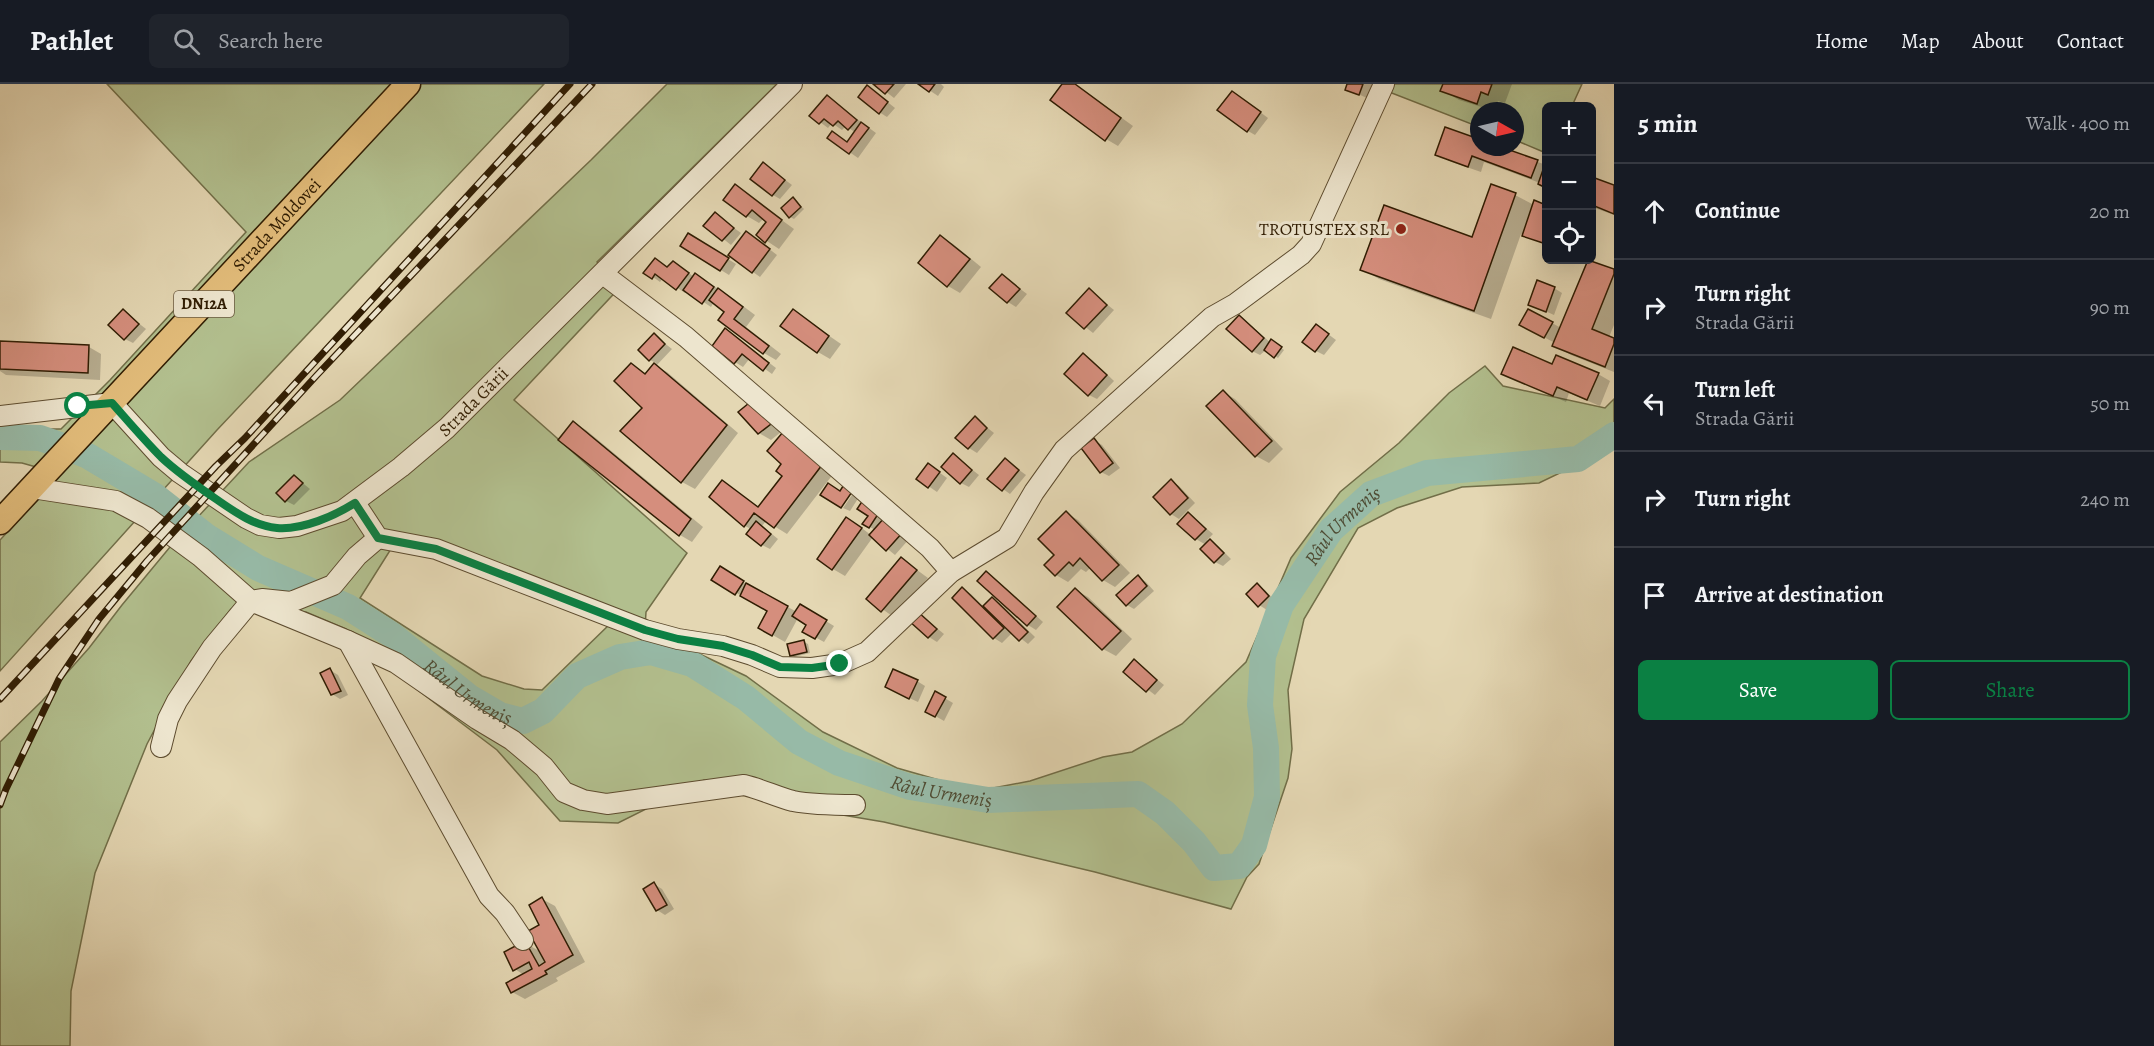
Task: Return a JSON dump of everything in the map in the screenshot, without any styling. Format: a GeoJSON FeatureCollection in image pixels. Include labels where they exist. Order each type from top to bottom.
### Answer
{"type":"FeatureCollection","features":[{"type":"Feature","properties":{"kind":"main road","name":"Strada Moldovei"},"geometry":{"type":"LineString","coordinates":[[0,522],[408,84]]}},
{"type":"Feature","properties":{"kind":"street","name":"Strada Gării"},"geometry":{"type":"LineString","coordinates":[[112,403],[161,457],[180,473],[225,506],[260,525],[279,528],[297,526],[333,515],[355,503],[447,428],[792,84]]}},
{"type":"Feature","properties":{"kind":"street"},"geometry":{"type":"LineString","coordinates":[[355,503],[378,538],[436,549],[634,626],[678,639],[723,646],[780,667],[812,668],[840,664],[867,652],[951,572],[1007,537],[1034,492],[1064,450],[1212,317],[1235,304],[1301,255],[1311,244],[1384,84]]}},
{"type":"Feature","properties":{"kind":"street"},"geometry":{"type":"LineString","coordinates":[[603,274],[686,337],[930,548],[951,572]]}},
{"type":"Feature","properties":{"kind":"street"},"geometry":{"type":"LineString","coordinates":[[0,416],[112,403]]}},
{"type":"Feature","properties":{"kind":"street"},"geometry":{"type":"LineString","coordinates":[[33,488],[116,501],[157,524],[201,557],[251,601],[348,640],[396,663],[477,719],[512,740],[544,767],[564,792],[583,800],[607,804],[744,785],[793,801],[855,805]]}},
{"type":"Feature","properties":{"kind":"street"},"geometry":{"type":"LineString","coordinates":[[161,747],[168,719],[177,701],[212,648],[251,601],[262,599],[291,602],[333,585],[357,556],[378,538]]}},
{"type":"Feature","properties":{"kind":"street"},"geometry":{"type":"LineString","coordinates":[[348,640],[489,896],[506,913],[523,940]]}},
{"type":"Feature","properties":{"kind":"green space"},"geometry":{"type":"Polygon","coordinates":[[[107,84],[544,84],[217,430],[0,671],[0,540],[61,474],[22,463],[0,462],[0,429],[61,429],[110,380],[246,232],[107,84]]]}},
{"type":"Feature","properties":{"kind":"green space"},"geometry":{"type":"Polygon","coordinates":[[[667,84],[777,84],[597,262],[624,283],[514,400],[687,553],[646,612],[645,628],[746,676],[823,732],[897,768],[953,784],[988,789],[1030,781],[1103,757],[1132,752],[1182,724],[1246,662],[1291,558],[1340,492],[1399,443],[1449,393],[1485,366],[1503,386],[1605,408],[1614,399],[1614,447],[1539,483],[1462,487],[1397,508],[1358,528],[1304,619],[1288,690],[1292,749],[1288,778],[1259,864],[1247,877],[1231,909],[1095,872],[884,822],[807,809],[704,780],[618,823],[560,821],[497,750],[411,685],[346,629],[306,612],[231,609],[191,661],[147,744],[95,873],[71,991],[70,1046],[0,1046],[0,742],[42,701],[89,648],[170,547],[249,462],[340,400],[591,160],[667,84]],[[401,533],[360,598],[482,676],[524,689],[542,690],[614,620],[401,533]]]}},
{"type":"Feature","properties":{"kind":"green space"},"geometry":{"type":"Polygon","coordinates":[[[1385,84],[1582,84],[1574,102],[1542,102],[1542,151],[1524,144],[1524,102],[1470,102],[1470,123],[1384,90],[1385,84]]]}},
{"type":"Feature","properties":{"kind":"building"},"geometry":{"type":"Polygon","coordinates":[[[873,84],[894,84],[885,94],[873,84]]]}},
{"type":"Feature","properties":{"kind":"building"},"geometry":{"type":"Polygon","coordinates":[[[918,84],[935,84],[929,92],[918,84]]]}},
{"type":"Feature","properties":{"kind":"building"},"geometry":{"type":"Polygon","coordinates":[[[1062,84],[1075,84],[1121,118],[1105,141],[1050,100],[1062,84]]]}},
{"type":"Feature","properties":{"kind":"building"},"geometry":{"type":"Polygon","coordinates":[[[1347,84],[1363,84],[1359,95],[1345,90],[1347,84]]]}},
{"type":"Feature","properties":{"kind":"building"},"geometry":{"type":"Polygon","coordinates":[[[1443,84],[1492,84],[1488,95],[1481,92],[1478,102],[1440,91],[1443,84]]]}},
{"type":"Feature","properties":{"kind":"building"},"geometry":{"type":"Polygon","coordinates":[[[867,85],[888,102],[879,114],[858,97],[867,85]]]}},
{"type":"Feature","properties":{"kind":"building"},"geometry":{"type":"Polygon","coordinates":[[[1232,91],[1261,112],[1247,132],[1217,110],[1232,91]]]}},
{"type":"Feature","properties":{"kind":"building"},"geometry":{"type":"Polygon","coordinates":[[[827,95],[857,120],[848,130],[838,121],[833,126],[824,119],[819,124],[809,116],[827,95]]]}},
{"type":"Feature","properties":{"kind":"building"},"geometry":{"type":"Polygon","coordinates":[[[861,122],[869,128],[849,154],[827,138],[832,131],[847,142],[861,122]]]}},
{"type":"Feature","properties":{"kind":"building"},"geometry":{"type":"Polygon","coordinates":[[[1445,127],[1470,136],[1470,156],[1472,156],[1468,167],[1435,155],[1445,127]]]}},
{"type":"Feature","properties":{"kind":"building"},"geometry":{"type":"Polygon","coordinates":[[[1524,155],[1538,160],[1531,178],[1472,156],[1524,155]]]}},
{"type":"Feature","properties":{"kind":"building"},"geometry":{"type":"Polygon","coordinates":[[[763,162],[785,180],[772,196],[750,179],[763,162]]]}},
{"type":"Feature","properties":{"kind":"building"},"geometry":{"type":"Polygon","coordinates":[[[1542,172],[1542,186],[1538,184],[1542,172]]]}},
{"type":"Feature","properties":{"kind":"building"},"geometry":{"type":"Polygon","coordinates":[[[1596,178],[1614,185],[1614,214],[1596,207],[1596,178]]]}},
{"type":"Feature","properties":{"kind":"building"},"geometry":{"type":"Polygon","coordinates":[[[735,184],[782,220],[765,243],[756,235],[766,222],[752,210],[746,217],[723,200],[735,184]]]}},
{"type":"Feature","properties":{"kind":"building"},"geometry":{"type":"Polygon","coordinates":[[[1491,184],[1516,193],[1474,311],[1360,270],[1384,205],[1472,237],[1491,184]]]}},
{"type":"Feature","properties":{"kind":"building"},"geometry":{"type":"Polygon","coordinates":[[[793,197],[801,207],[789,218],[781,208],[793,197]]]}},
{"type":"Feature","properties":{"kind":"building"},"geometry":{"type":"Polygon","coordinates":[[[1534,200],[1542,203],[1542,243],[1522,236],[1534,200]]]}},
{"type":"Feature","properties":{"kind":"building"},"geometry":{"type":"Polygon","coordinates":[[[715,212],[734,228],[722,241],[703,226],[715,212]]]}},
{"type":"Feature","properties":{"kind":"building"},"geometry":{"type":"Polygon","coordinates":[[[746,231],[770,249],[752,273],[728,255],[746,231]]]}},
{"type":"Feature","properties":{"kind":"building"},"geometry":{"type":"Polygon","coordinates":[[[688,233],[729,258],[720,271],[680,246],[688,233]]]}},
{"type":"Feature","properties":{"kind":"building"},"geometry":{"type":"Polygon","coordinates":[[[940,235],[970,259],[947,287],[918,263],[940,235]]]}},
{"type":"Feature","properties":{"kind":"building"},"geometry":{"type":"Polygon","coordinates":[[[655,258],[667,267],[673,261],[689,273],[676,290],[655,274],[652,279],[643,273],[655,258]]]}},
{"type":"Feature","properties":{"kind":"building"},"geometry":{"type":"Polygon","coordinates":[[[1596,263],[1614,269],[1592,329],[1614,338],[1605,367],[1552,346],[1586,264],[1596,263]]]}},
{"type":"Feature","properties":{"kind":"building"},"geometry":{"type":"Polygon","coordinates":[[[695,273],[714,287],[702,304],[683,290],[695,273]]]}},
{"type":"Feature","properties":{"kind":"building"},"geometry":{"type":"Polygon","coordinates":[[[1002,274],[1020,289],[1007,303],[989,288],[1002,274]]]}},
{"type":"Feature","properties":{"kind":"building"},"geometry":{"type":"Polygon","coordinates":[[[1537,280],[1555,287],[1546,312],[1528,305],[1537,280]]]}},
{"type":"Feature","properties":{"kind":"building"},"geometry":{"type":"Polygon","coordinates":[[[718,288],[743,307],[734,319],[769,346],[763,354],[718,320],[724,312],[709,300],[718,288]]]}},
{"type":"Feature","properties":{"kind":"building"},"geometry":{"type":"Polygon","coordinates":[[[1089,288],[1107,305],[1084,329],[1066,313],[1089,288]]]}},
{"type":"Feature","properties":{"kind":"building"},"geometry":{"type":"Polygon","coordinates":[[[123,309],[139,324],[124,340],[108,325],[123,309]]]}},
{"type":"Feature","properties":{"kind":"building"},"geometry":{"type":"Polygon","coordinates":[[[793,309],[829,336],[817,353],[780,326],[793,309]]]}},
{"type":"Feature","properties":{"kind":"building"},"geometry":{"type":"Polygon","coordinates":[[[1528,309],[1553,322],[1544,338],[1519,325],[1528,309]]]}},
{"type":"Feature","properties":{"kind":"building"},"geometry":{"type":"Polygon","coordinates":[[[1239,315],[1264,338],[1252,352],[1226,329],[1239,315]]]}},
{"type":"Feature","properties":{"kind":"building"},"geometry":{"type":"Polygon","coordinates":[[[1316,324],[1329,334],[1315,352],[1302,342],[1316,324]]]}},
{"type":"Feature","properties":{"kind":"building"},"geometry":{"type":"Polygon","coordinates":[[[725,328],[769,363],[763,371],[742,354],[734,364],[712,346],[725,328]]]}},
{"type":"Feature","properties":{"kind":"building"},"geometry":{"type":"Polygon","coordinates":[[[654,333],[665,344],[649,361],[638,350],[654,333]]]}},
{"type":"Feature","properties":{"kind":"building"},"geometry":{"type":"Polygon","coordinates":[[[1271,339],[1282,347],[1274,358],[1264,350],[1271,339]]]}},
{"type":"Feature","properties":{"kind":"building"},"geometry":{"type":"Polygon","coordinates":[[[0,341],[89,345],[88,373],[0,369],[0,341]]]}},
{"type":"Feature","properties":{"kind":"building"},"geometry":{"type":"Polygon","coordinates":[[[1513,347],[1552,364],[1556,355],[1599,373],[1587,400],[1557,387],[1553,396],[1501,374],[1513,347]]]}},
{"type":"Feature","properties":{"kind":"building"},"geometry":{"type":"Polygon","coordinates":[[[1083,353],[1107,375],[1088,396],[1064,374],[1083,353]]]}},
{"type":"Feature","properties":{"kind":"building"},"geometry":{"type":"Polygon","coordinates":[[[631,363],[645,374],[654,363],[727,425],[681,483],[620,431],[642,408],[614,381],[631,363]]]}},
{"type":"Feature","properties":{"kind":"building"},"geometry":{"type":"Polygon","coordinates":[[[1223,390],[1272,441],[1255,457],[1206,406],[1223,390]]]}},
{"type":"Feature","properties":{"kind":"building"},"geometry":{"type":"Polygon","coordinates":[[[754,399],[775,421],[758,434],[738,412],[754,399]]]}},
{"type":"Feature","properties":{"kind":"building"},"geometry":{"type":"Polygon","coordinates":[[[975,416],[987,428],[968,449],[955,438],[975,416]]]}},
{"type":"Feature","properties":{"kind":"building"},"geometry":{"type":"Polygon","coordinates":[[[573,421],[691,519],[679,536],[558,440],[573,421]]]}},
{"type":"Feature","properties":{"kind":"building"},"geometry":{"type":"Polygon","coordinates":[[[783,432],[822,465],[774,528],[754,513],[744,527],[709,497],[722,480],[758,507],[782,476],[776,471],[781,464],[767,451],[783,432]]]}},
{"type":"Feature","properties":{"kind":"building"},"geometry":{"type":"Polygon","coordinates":[[[1094,438],[1113,463],[1100,473],[1081,448],[1094,438]]]}},
{"type":"Feature","properties":{"kind":"building"},"geometry":{"type":"Polygon","coordinates":[[[953,453],[972,470],[960,484],[941,467],[953,453]]]}},
{"type":"Feature","properties":{"kind":"building"},"geometry":{"type":"Polygon","coordinates":[[[1005,458],[1019,470],[1002,491],[987,479],[1005,458]]]}},
{"type":"Feature","properties":{"kind":"building"},"geometry":{"type":"Polygon","coordinates":[[[928,463],[940,472],[928,488],[916,479],[928,463]]]}},
{"type":"Feature","properties":{"kind":"building"},"geometry":{"type":"Polygon","coordinates":[[[294,475],[303,483],[285,502],[276,493],[294,475]]]}},
{"type":"Feature","properties":{"kind":"building"},"geometry":{"type":"Polygon","coordinates":[[[1171,479],[1188,498],[1170,515],[1153,497],[1171,479]]]}},
{"type":"Feature","properties":{"kind":"building"},"geometry":{"type":"Polygon","coordinates":[[[828,483],[840,491],[845,483],[854,489],[841,508],[820,495],[828,483]]]}},
{"type":"Feature","properties":{"kind":"building"},"geometry":{"type":"Polygon","coordinates":[[[865,497],[882,508],[869,528],[862,524],[868,516],[857,509],[865,497]]]}},
{"type":"Feature","properties":{"kind":"building"},"geometry":{"type":"Polygon","coordinates":[[[1066,511],[1119,565],[1102,581],[1080,558],[1073,566],[1069,562],[1055,576],[1044,565],[1054,555],[1038,539],[1066,511]]]}},
{"type":"Feature","properties":{"kind":"building"},"geometry":{"type":"Polygon","coordinates":[[[1188,512],[1206,529],[1195,540],[1177,524],[1188,512]]]}},
{"type":"Feature","properties":{"kind":"building"},"geometry":{"type":"Polygon","coordinates":[[[846,517],[862,528],[832,570],[817,559],[846,517]]]}},
{"type":"Feature","properties":{"kind":"building"},"geometry":{"type":"Polygon","coordinates":[[[885,517],[903,532],[886,551],[869,535],[885,517]]]}},
{"type":"Feature","properties":{"kind":"building"},"geometry":{"type":"Polygon","coordinates":[[[756,521],[771,534],[761,546],[746,534],[756,521]]]}},
{"type":"Feature","properties":{"kind":"building"},"geometry":{"type":"Polygon","coordinates":[[[1210,539],[1224,553],[1214,563],[1200,549],[1210,539]]]}},
{"type":"Feature","properties":{"kind":"building"},"geometry":{"type":"Polygon","coordinates":[[[901,557],[917,570],[881,612],[866,599],[901,557]]]}},
{"type":"Feature","properties":{"kind":"building"},"geometry":{"type":"Polygon","coordinates":[[[720,566],[744,581],[735,595],[711,580],[720,566]]]}},
{"type":"Feature","properties":{"kind":"building"},"geometry":{"type":"Polygon","coordinates":[[[986,571],[1036,616],[1027,626],[977,581],[986,571]]]}},
{"type":"Feature","properties":{"kind":"building"},"geometry":{"type":"Polygon","coordinates":[[[1138,575],[1147,586],[1126,606],[1116,595],[1138,575]]]}},
{"type":"Feature","properties":{"kind":"building"},"geometry":{"type":"Polygon","coordinates":[[[746,583],[788,606],[772,636],[758,628],[767,611],[740,596],[746,583]]]}},
{"type":"Feature","properties":{"kind":"building"},"geometry":{"type":"Polygon","coordinates":[[[1257,583],[1269,596],[1258,607],[1246,594],[1257,583]]]}},
{"type":"Feature","properties":{"kind":"building"},"geometry":{"type":"Polygon","coordinates":[[[962,587],[1004,628],[993,639],[952,598],[962,587]]]}},
{"type":"Feature","properties":{"kind":"building"},"geometry":{"type":"Polygon","coordinates":[[[1075,588],[1121,631],[1102,650],[1057,607],[1075,588]]]}},
{"type":"Feature","properties":{"kind":"building"},"geometry":{"type":"Polygon","coordinates":[[[992,597],[1028,632],[1019,641],[983,606],[992,597]]]}},
{"type":"Feature","properties":{"kind":"building"},"geometry":{"type":"Polygon","coordinates":[[[800,604],[827,620],[815,639],[802,632],[806,625],[792,616],[800,604]]]}},
{"type":"Feature","properties":{"kind":"building"},"geometry":{"type":"Polygon","coordinates":[[[917,611],[937,629],[928,638],[908,620],[917,611]]]}},
{"type":"Feature","properties":{"kind":"building"},"geometry":{"type":"Polygon","coordinates":[[[804,640],[807,652],[790,656],[787,644],[804,640]]]}},
{"type":"Feature","properties":{"kind":"building"},"geometry":{"type":"Polygon","coordinates":[[[1134,659],[1157,680],[1146,692],[1123,672],[1134,659]]]}},
{"type":"Feature","properties":{"kind":"building"},"geometry":{"type":"Polygon","coordinates":[[[330,668],[341,691],[331,695],[320,673],[330,668]]]}},
{"type":"Feature","properties":{"kind":"building"},"geometry":{"type":"Polygon","coordinates":[[[893,669],[918,680],[909,699],[885,687],[893,669]]]}},
{"type":"Feature","properties":{"kind":"building"},"geometry":{"type":"Polygon","coordinates":[[[935,691],[946,697],[935,717],[925,712],[935,691]]]}},
{"type":"Feature","properties":{"kind":"building"},"geometry":{"type":"Polygon","coordinates":[[[654,882],[667,905],[656,911],[643,889],[654,882]]]}},
{"type":"Feature","properties":{"kind":"building"},"geometry":{"type":"Polygon","coordinates":[[[542,897],[573,955],[545,971],[547,974],[511,993],[506,983],[532,969],[529,962],[513,971],[504,952],[525,941],[539,966],[545,962],[528,931],[539,925],[529,905],[542,897]]]}},
{"type":"Feature","properties":{"kind":"waterway","name":"Râul Urmeniș"},"geometry":{"type":"LineString","coordinates":[[78,452],[155,496],[206,536],[258,568],[348,607],[392,635],[469,697],[500,715],[523,721],[543,711],[577,676],[620,657],[651,652],[692,664],[746,698],[799,742],[839,763],[910,787],[988,800],[1138,794],[1165,813],[1194,842],[1214,868],[1239,866],[1254,845],[1267,797],[1266,748],[1260,705],[1263,656],[1281,605],[1331,530],[1371,494],[1427,473],[1578,459],[1614,435]]}},
{"type":"Feature","properties":{"kind":"waterway","name":"Râul Urmeniș"},"geometry":{"type":"LineString","coordinates":[[0,437],[40,438],[60,445]]}},
{"type":"Feature","properties":{"kind":"railway"},"geometry":{"type":"LineString","coordinates":[[0,699],[216,466],[245,438],[570,84]]}},
{"type":"Feature","properties":{"kind":"railway"},"geometry":{"type":"LineString","coordinates":[[0,805],[59,679],[99,619],[147,561],[317,375],[592,84]]}},
{"type":"Feature","properties":{"kind":"place","name":"TROTUSTEX SRL"},"geometry":{"type":"Point","coordinates":[1401,229]}},
{"type":"Feature","properties":{"kind":"route"},"geometry":{"type":"LineString","coordinates":[[78,406],[112,403],[161,457],[180,473],[225,506],[260,525],[279,528],[297,526],[333,515],[355,503],[378,538],[436,549],[645,630],[678,639],[723,646],[780,667],[812,668],[840,664]]}}]}
